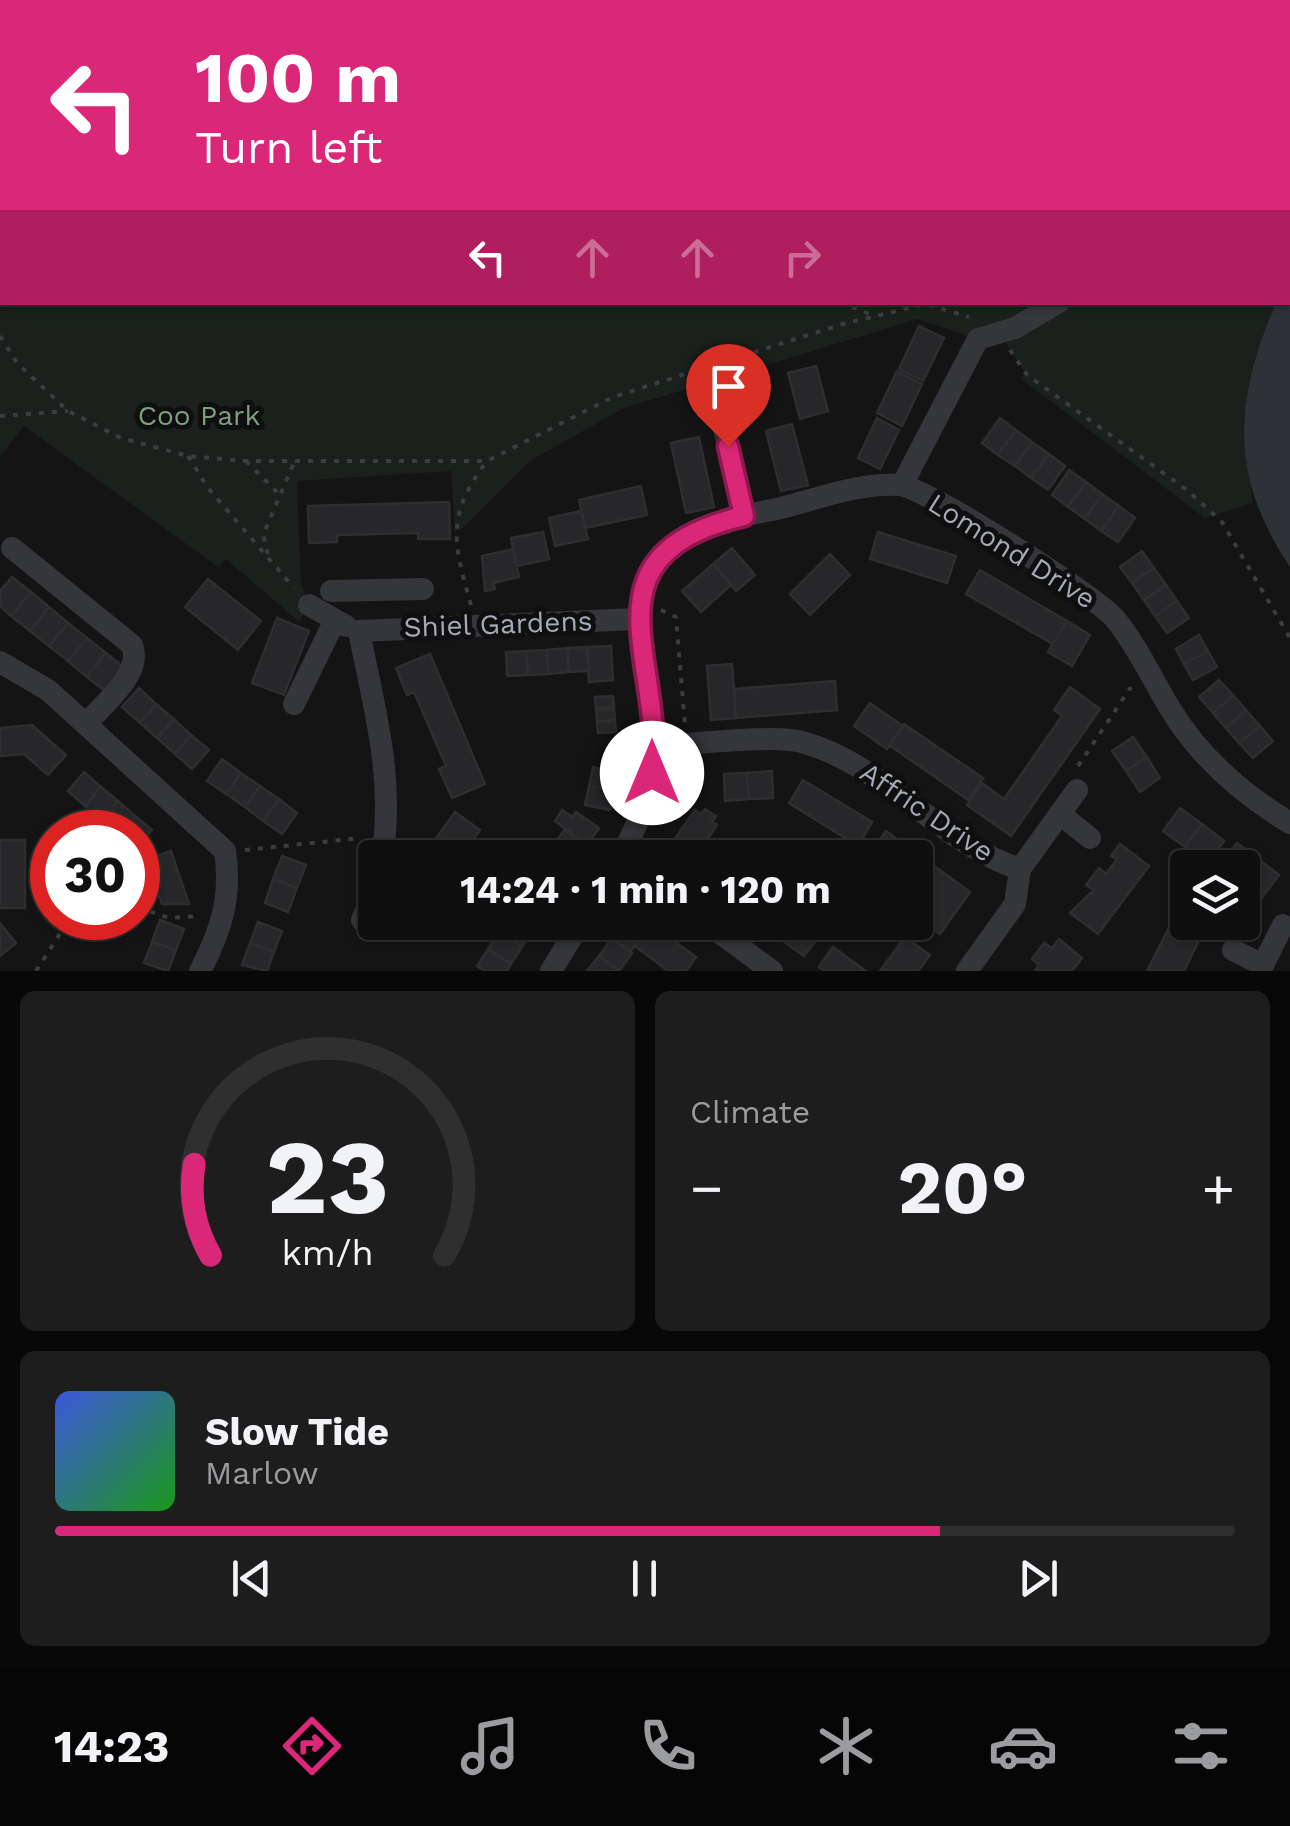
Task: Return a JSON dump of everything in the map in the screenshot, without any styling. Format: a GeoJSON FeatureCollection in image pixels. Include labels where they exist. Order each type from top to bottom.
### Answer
{"type":"FeatureCollection","features":[{"type":"Feature","properties":{"kind":"street"},"geometry":{"type":"LineString","coordinates":[[902,485],[978,340],[1000,334],[1053,305]]}},
{"type":"Feature","properties":{"kind":"street"},"geometry":{"type":"LineString","coordinates":[[720,411],[744,516]]}},
{"type":"Feature","properties":{"kind":"street","name":"Lomond Drive"},"geometry":{"type":"LineString","coordinates":[[630,840],[649,799],[656,746],[637,619],[654,567],[676,541],[706,525],[854,490],[902,485],[1082,590],[1115,618],[1210,764],[1256,803],[1290,824]]}},
{"type":"Feature","properties":{"kind":"street"},"geometry":{"type":"LineString","coordinates":[[12,548],[132,645],[136,657],[133,669],[86,724]]}},
{"type":"Feature","properties":{"kind":"street"},"geometry":{"type":"LineString","coordinates":[[331,592],[423,589]]}},
{"type":"Feature","properties":{"kind":"street"},"geometry":{"type":"LineString","coordinates":[[375,590],[368,629],[385,747],[384,840]]}},
{"type":"Feature","properties":{"kind":"street","name":"Shiel Gardens"},"geometry":{"type":"LineString","coordinates":[[309,606],[334,622],[368,629],[637,619]]}},
{"type":"Feature","properties":{"kind":"street"},"geometry":{"type":"LineString","coordinates":[[294,704],[334,622]]}},
{"type":"Feature","properties":{"kind":"street"},"geometry":{"type":"LineString","coordinates":[[0,662],[48,690],[226,851],[226,916],[200,971]]}},
{"type":"Feature","properties":{"kind":"street","name":"Affric Drive"},"geometry":{"type":"LineString","coordinates":[[656,746],[798,741],[856,762],[986,858],[1020,869]]}},
{"type":"Feature","properties":{"kind":"street"},"geometry":{"type":"LineString","coordinates":[[968,971],[1015,904],[1020,869],[1077,790]]}},
{"type":"Feature","properties":{"kind":"street"},"geometry":{"type":"LineString","coordinates":[[1060,814],[1090,838]]}},
{"type":"Feature","properties":{"kind":"street"},"geometry":{"type":"LineString","coordinates":[[1233,950],[1261,968],[1283,925]]}},
{"type":"Feature","properties":{"kind":"street"},"geometry":{"type":"LineString","coordinates":[[551,971],[570,940]]}},
{"type":"Feature","properties":{"kind":"street"},"geometry":{"type":"LineString","coordinates":[[730,940],[772,971]]}},
{"type":"Feature","properties":{"kind":"path"},"geometry":{"type":"LineString","coordinates":[[847,305],[872,315]]}},
{"type":"Feature","properties":{"kind":"path"},"geometry":{"type":"LineString","coordinates":[[0,336],[17,363],[68,410],[121,438],[188,456],[246,461],[487,460],[613,398],[872,315],[921,305]]}},
{"type":"Feature","properties":{"kind":"path"},"geometry":{"type":"LineString","coordinates":[[929,305],[982,322],[993,320],[1026,375],[1187,490],[1222,522],[1290,638]]}},
{"type":"Feature","properties":{"kind":"path"},"geometry":{"type":"LineString","coordinates":[[0,416],[68,410]]}},
{"type":"Feature","properties":{"kind":"path"},"geometry":{"type":"LineString","coordinates":[[188,456],[208,488],[309,606]]}},
{"type":"Feature","properties":{"kind":"path"},"geometry":{"type":"LineString","coordinates":[[269,559],[264,535],[278,493],[296,458]]}},
{"type":"Feature","properties":{"kind":"path"},"geometry":{"type":"LineString","coordinates":[[475,628],[458,544],[457,515],[464,492],[487,460]]}},
{"type":"Feature","properties":{"kind":"path"},"geometry":{"type":"LineString","coordinates":[[246,461],[278,493]]}},
{"type":"Feature","properties":{"kind":"path"},"geometry":{"type":"LineString","coordinates":[[1077,790],[1073,774],[1145,667]]}},
{"type":"Feature","properties":{"kind":"path"},"geometry":{"type":"LineString","coordinates":[[226,851],[358,847]]}},
{"type":"Feature","properties":{"kind":"path"},"geometry":{"type":"LineString","coordinates":[[160,915],[169,918],[226,916]]}},
{"type":"Feature","properties":{"kind":"path"},"geometry":{"type":"LineString","coordinates":[[36,971],[56,940]]}},
{"type":"Feature","properties":{"kind":"green space","name":"Coo Park"},"geometry":{"type":"Polygon","coordinates":[[[0,305],[1276,305],[1243,419],[1253,503],[1205,518],[1021,379],[1026,374],[1000,334],[978,339],[918,319],[624,408],[530,461],[462,529],[455,531],[451,471],[297,481],[301,583],[309,605],[299,622],[226,559],[218,567],[24,426],[0,457],[0,305]]]}},
{"type":"Feature","properties":{"kind":"shaded area"},"geometry":{"type":"Polygon","coordinates":[[[1275,305],[1290,305],[1290,567],[1256,501],[1244,439],[1251,374],[1275,305]]]}},
{"type":"Feature","properties":{"kind":"building"},"geometry":{"type":"Polygon","coordinates":[[[919,326],[944,338],[923,381],[899,369],[919,326]]]}},
{"type":"Feature","properties":{"kind":"building"},"geometry":{"type":"Polygon","coordinates":[[[816,366],[828,411],[800,419],[788,373],[816,366]]]}},
{"type":"Feature","properties":{"kind":"building"},"geometry":{"type":"Polygon","coordinates":[[[897,371],[922,384],[902,426],[877,413],[897,371]]]}},
{"type":"Feature","properties":{"kind":"building"},"geometry":{"type":"Polygon","coordinates":[[[877,418],[899,430],[880,469],[858,458],[877,418]]]}},
{"type":"Feature","properties":{"kind":"building"},"geometry":{"type":"Polygon","coordinates":[[[1000,418],[1016,430],[998,455],[982,443],[1000,418]]]}},
{"type":"Feature","properties":{"kind":"building"},"geometry":{"type":"Polygon","coordinates":[[[792,424],[808,485],[781,491],[766,431],[792,424]]]}},
{"type":"Feature","properties":{"kind":"building"},"geometry":{"type":"Polygon","coordinates":[[[1016,430],[1032,442],[1015,466],[998,455],[1016,430]]]}},
{"type":"Feature","properties":{"kind":"building"},"geometry":{"type":"Polygon","coordinates":[[[699,437],[714,507],[686,513],[671,443],[699,437]]]}},
{"type":"Feature","properties":{"kind":"building"},"geometry":{"type":"Polygon","coordinates":[[[1032,442],[1049,454],[1031,478],[1015,466],[1032,442]]]}},
{"type":"Feature","properties":{"kind":"building"},"geometry":{"type":"Polygon","coordinates":[[[1049,454],[1065,466],[1048,490],[1031,478],[1049,454]]]}},
{"type":"Feature","properties":{"kind":"building"},"geometry":{"type":"Polygon","coordinates":[[[1069,470],[1086,482],[1068,507],[1052,495],[1069,470]]]}},
{"type":"Feature","properties":{"kind":"building"},"geometry":{"type":"Polygon","coordinates":[[[1086,482],[1102,494],[1085,519],[1068,507],[1086,482]]]}},
{"type":"Feature","properties":{"kind":"building"},"geometry":{"type":"Polygon","coordinates":[[[641,486],[647,515],[585,528],[579,500],[641,486]]]}},
{"type":"Feature","properties":{"kind":"building"},"geometry":{"type":"Polygon","coordinates":[[[1102,494],[1119,506],[1101,531],[1085,519],[1102,494]]]}},
{"type":"Feature","properties":{"kind":"building"},"geometry":{"type":"Polygon","coordinates":[[[449,502],[450,539],[418,539],[418,533],[337,535],[337,542],[309,543],[308,506],[449,502]]]}},
{"type":"Feature","properties":{"kind":"building"},"geometry":{"type":"Polygon","coordinates":[[[1119,506],[1135,518],[1118,542],[1101,531],[1119,506]]]}},
{"type":"Feature","properties":{"kind":"building"},"geometry":{"type":"Polygon","coordinates":[[[581,511],[588,539],[555,546],[549,518],[581,511]]]}},
{"type":"Feature","properties":{"kind":"building"},"geometry":{"type":"Polygon","coordinates":[[[543,532],[549,559],[517,566],[511,538],[543,532]]]}},
{"type":"Feature","properties":{"kind":"building"},"geometry":{"type":"Polygon","coordinates":[[[878,532],[956,556],[947,583],[870,559],[878,532]]]}},
{"type":"Feature","properties":{"kind":"building"},"geometry":{"type":"Polygon","coordinates":[[[732,548],[755,575],[736,591],[713,564],[732,548]]]}},
{"type":"Feature","properties":{"kind":"building"},"geometry":{"type":"Polygon","coordinates":[[[513,549],[519,577],[493,583],[495,589],[485,591],[482,556],[513,549]]]}},
{"type":"Feature","properties":{"kind":"building"},"geometry":{"type":"Polygon","coordinates":[[[1142,551],[1154,568],[1132,583],[1120,567],[1142,551]]]}},
{"type":"Feature","properties":{"kind":"building"},"geometry":{"type":"Polygon","coordinates":[[[830,554],[850,575],[810,615],[790,594],[830,554]]]}},
{"type":"Feature","properties":{"kind":"building"},"geometry":{"type":"Polygon","coordinates":[[[713,564],[731,585],[701,612],[682,591],[713,564]]]}},
{"type":"Feature","properties":{"kind":"building"},"geometry":{"type":"Polygon","coordinates":[[[1154,568],[1166,585],[1144,600],[1132,583],[1154,568]]]}},
{"type":"Feature","properties":{"kind":"building"},"geometry":{"type":"Polygon","coordinates":[[[980,570],[1067,621],[1053,644],[966,594],[980,570]]]}},
{"type":"Feature","properties":{"kind":"building"},"geometry":{"type":"Polygon","coordinates":[[[12,577],[31,592],[11,616],[0,606],[0,591],[12,577]]]}},
{"type":"Feature","properties":{"kind":"building"},"geometry":{"type":"Polygon","coordinates":[[[208,579],[261,621],[238,650],[185,607],[208,579]]]}},
{"type":"Feature","properties":{"kind":"building"},"geometry":{"type":"Polygon","coordinates":[[[1166,585],[1177,601],[1155,616],[1144,600],[1166,585]]]}},
{"type":"Feature","properties":{"kind":"building"},"geometry":{"type":"Polygon","coordinates":[[[31,592],[49,607],[30,631],[11,616],[31,592]]]}},
{"type":"Feature","properties":{"kind":"building"},"geometry":{"type":"Polygon","coordinates":[[[1177,601],[1189,618],[1167,633],[1155,616],[1177,601]]]}},
{"type":"Feature","properties":{"kind":"building"},"geometry":{"type":"Polygon","coordinates":[[[49,607],[68,623],[49,646],[30,631],[49,607]]]}},
{"type":"Feature","properties":{"kind":"building"},"geometry":{"type":"Polygon","coordinates":[[[277,618],[309,631],[284,695],[252,683],[277,618]]]}},
{"type":"Feature","properties":{"kind":"building"},"geometry":{"type":"Polygon","coordinates":[[[1067,621],[1090,635],[1072,666],[1048,652],[1067,621]]]}},
{"type":"Feature","properties":{"kind":"building"},"geometry":{"type":"Polygon","coordinates":[[[68,623],[87,638],[68,661],[49,646],[68,623]]]}},
{"type":"Feature","properties":{"kind":"building"},"geometry":{"type":"Polygon","coordinates":[[[1199,635],[1208,651],[1184,664],[1176,649],[1199,635]]]}},
{"type":"Feature","properties":{"kind":"building"},"geometry":{"type":"Polygon","coordinates":[[[87,638],[106,653],[87,677],[68,661],[87,638]]]}},
{"type":"Feature","properties":{"kind":"building"},"geometry":{"type":"Polygon","coordinates":[[[611,646],[613,680],[589,682],[587,647],[611,646]]]}},
{"type":"Feature","properties":{"kind":"building"},"geometry":{"type":"Polygon","coordinates":[[[587,647],[589,671],[569,672],[567,648],[587,647]]]}},
{"type":"Feature","properties":{"kind":"building"},"geometry":{"type":"Polygon","coordinates":[[[567,648],[569,672],[548,674],[547,650],[567,648]]]}},
{"type":"Feature","properties":{"kind":"building"},"geometry":{"type":"Polygon","coordinates":[[[547,650],[548,674],[528,675],[526,651],[547,650]]]}},
{"type":"Feature","properties":{"kind":"building"},"geometry":{"type":"Polygon","coordinates":[[[526,651],[528,675],[507,676],[506,652],[526,651]]]}},
{"type":"Feature","properties":{"kind":"building"},"geometry":{"type":"Polygon","coordinates":[[[1208,651],[1217,667],[1193,680],[1184,664],[1208,651]]]}},
{"type":"Feature","properties":{"kind":"building"},"geometry":{"type":"Polygon","coordinates":[[[106,653],[125,668],[106,692],[87,677],[106,653]]]}},
{"type":"Feature","properties":{"kind":"building"},"geometry":{"type":"Polygon","coordinates":[[[430,654],[485,784],[452,798],[439,769],[446,766],[414,692],[407,695],[396,668],[430,654]]]}},
{"type":"Feature","properties":{"kind":"building"},"geometry":{"type":"Polygon","coordinates":[[[732,664],[736,718],[711,720],[707,666],[732,664]]]}},
{"type":"Feature","properties":{"kind":"building"},"geometry":{"type":"Polygon","coordinates":[[[1219,680],[1233,695],[1213,713],[1199,697],[1219,680]]]}},
{"type":"Feature","properties":{"kind":"building"},"geometry":{"type":"Polygon","coordinates":[[[835,681],[837,710],[736,718],[734,689],[835,681]]]}},
{"type":"Feature","properties":{"kind":"building"},"geometry":{"type":"Polygon","coordinates":[[[1070,687],[1100,709],[1011,836],[967,805],[982,783],[1004,799],[1062,716],[1054,710],[1070,687]]]}},
{"type":"Feature","properties":{"kind":"building"},"geometry":{"type":"Polygon","coordinates":[[[139,688],[156,704],[140,723],[122,707],[139,688]]]}},
{"type":"Feature","properties":{"kind":"building"},"geometry":{"type":"Polygon","coordinates":[[[1233,695],[1246,710],[1226,728],[1213,713],[1233,695]]]}},
{"type":"Feature","properties":{"kind":"building"},"geometry":{"type":"Polygon","coordinates":[[[613,696],[614,707],[596,708],[595,697],[613,696]]]}},
{"type":"Feature","properties":{"kind":"building"},"geometry":{"type":"Polygon","coordinates":[[[870,703],[903,726],[887,749],[854,726],[870,703]]]}},
{"type":"Feature","properties":{"kind":"building"},"geometry":{"type":"Polygon","coordinates":[[[156,704],[174,719],[157,738],[140,723],[156,704]]]}},
{"type":"Feature","properties":{"kind":"building"},"geometry":{"type":"Polygon","coordinates":[[[614,709],[615,720],[597,721],[596,710],[614,709]]]}},
{"type":"Feature","properties":{"kind":"building"},"geometry":{"type":"Polygon","coordinates":[[[1246,710],[1260,726],[1239,743],[1226,728],[1246,710]]]}},
{"type":"Feature","properties":{"kind":"building"},"geometry":{"type":"Polygon","coordinates":[[[174,719],[191,735],[175,754],[157,738],[174,719]]]}},
{"type":"Feature","properties":{"kind":"building"},"geometry":{"type":"Polygon","coordinates":[[[615,721],[616,732],[598,733],[597,723],[615,721]]]}},
{"type":"Feature","properties":{"kind":"building"},"geometry":{"type":"Polygon","coordinates":[[[904,724],[983,778],[968,800],[889,745],[904,724]]]}},
{"type":"Feature","properties":{"kind":"building"},"geometry":{"type":"Polygon","coordinates":[[[32,725],[66,755],[48,775],[24,754],[0,756],[0,728],[32,725]]]}},
{"type":"Feature","properties":{"kind":"building"},"geometry":{"type":"Polygon","coordinates":[[[1260,726],[1273,741],[1253,758],[1239,743],[1260,726]]]}},
{"type":"Feature","properties":{"kind":"building"},"geometry":{"type":"Polygon","coordinates":[[[191,735],[209,750],[192,769],[175,754],[191,735]]]}},
{"type":"Feature","properties":{"kind":"building"},"geometry":{"type":"Polygon","coordinates":[[[1133,737],[1147,757],[1126,771],[1112,751],[1133,737]]]}},
{"type":"Feature","properties":{"kind":"building"},"geometry":{"type":"Polygon","coordinates":[[[1147,757],[1160,778],[1140,792],[1126,771],[1147,757]]]}},
{"type":"Feature","properties":{"kind":"building"},"geometry":{"type":"Polygon","coordinates":[[[222,759],[241,773],[226,794],[207,781],[222,759]]]}},
{"type":"Feature","properties":{"kind":"building"},"geometry":{"type":"Polygon","coordinates":[[[593,767],[618,773],[614,791],[589,786],[593,767]]]}},
{"type":"Feature","properties":{"kind":"building"},"geometry":{"type":"Polygon","coordinates":[[[772,771],[773,798],[749,799],[747,773],[772,771]]]}},
{"type":"Feature","properties":{"kind":"building"},"geometry":{"type":"Polygon","coordinates":[[[84,772],[101,787],[85,806],[68,791],[84,772]]]}},
{"type":"Feature","properties":{"kind":"building"},"geometry":{"type":"Polygon","coordinates":[[[241,773],[260,786],[245,807],[226,794],[241,773]]]}},
{"type":"Feature","properties":{"kind":"building"},"geometry":{"type":"Polygon","coordinates":[[[747,773],[749,799],[725,801],[724,774],[747,773]]]}},
{"type":"Feature","properties":{"kind":"building"},"geometry":{"type":"Polygon","coordinates":[[[803,780],[872,822],[862,840],[848,840],[789,803],[803,780]]]}},
{"type":"Feature","properties":{"kind":"building"},"geometry":{"type":"Polygon","coordinates":[[[260,786],[279,799],[263,821],[245,807],[260,786]]]}},
{"type":"Feature","properties":{"kind":"building"},"geometry":{"type":"Polygon","coordinates":[[[589,786],[614,791],[610,810],[585,805],[589,786]]]}},
{"type":"Feature","properties":{"kind":"building"},"geometry":{"type":"Polygon","coordinates":[[[101,787],[118,801],[110,810],[90,810],[85,806],[101,787]]]}},
{"type":"Feature","properties":{"kind":"building"},"geometry":{"type":"Polygon","coordinates":[[[279,799],[297,813],[282,834],[263,821],[279,799]]]}},
{"type":"Feature","properties":{"kind":"building"},"geometry":{"type":"Polygon","coordinates":[[[118,801],[128,810],[110,810],[118,801]]]}},
{"type":"Feature","properties":{"kind":"building"},"geometry":{"type":"Polygon","coordinates":[[[1180,808],[1202,824],[1185,847],[1163,831],[1180,808]]]}},
{"type":"Feature","properties":{"kind":"building"},"geometry":{"type":"Polygon","coordinates":[[[705,809],[716,816],[712,822],[717,825],[707,840],[674,840],[695,810],[701,814],[705,809]]]}},
{"type":"Feature","properties":{"kind":"building"},"geometry":{"type":"Polygon","coordinates":[[[562,810],[573,817],[576,812],[599,828],[591,840],[580,840],[555,821],[562,810]]]}},
{"type":"Feature","properties":{"kind":"building"},"geometry":{"type":"Polygon","coordinates":[[[455,812],[480,830],[473,840],[435,840],[455,812]]]}},
{"type":"Feature","properties":{"kind":"building"},"geometry":{"type":"Polygon","coordinates":[[[1202,824],[1224,841],[1217,850],[1185,847],[1202,824]]]}},
{"type":"Feature","properties":{"kind":"building"},"geometry":{"type":"Polygon","coordinates":[[[564,830],[579,840],[557,840],[564,830]]]}},
{"type":"Feature","properties":{"kind":"building"},"geometry":{"type":"Polygon","coordinates":[[[886,831],[898,840],[880,840],[886,831]]]}},
{"type":"Feature","properties":{"kind":"building"},"geometry":{"type":"Polygon","coordinates":[[[0,840],[25,840],[25,908],[0,908],[0,840]]]}},
{"type":"Feature","properties":{"kind":"building"},"geometry":{"type":"Polygon","coordinates":[[[1120,844],[1149,866],[1098,934],[1070,913],[1094,890],[1086,885],[1099,868],[1106,874],[1117,859],[1111,856],[1120,844]]]}},
{"type":"Feature","properties":{"kind":"building"},"geometry":{"type":"Polygon","coordinates":[[[171,851],[189,904],[162,904],[160,855],[171,851]]]}},
{"type":"Feature","properties":{"kind":"building"},"geometry":{"type":"Polygon","coordinates":[[[282,856],[306,865],[297,888],[273,879],[282,856]]]}},
{"type":"Feature","properties":{"kind":"building"},"geometry":{"type":"Polygon","coordinates":[[[1260,861],[1279,875],[1260,900],[1260,861]]]}},
{"type":"Feature","properties":{"kind":"building"},"geometry":{"type":"Polygon","coordinates":[[[933,865],[970,892],[940,934],[933,929],[933,865]]]}},
{"type":"Feature","properties":{"kind":"building"},"geometry":{"type":"Polygon","coordinates":[[[273,879],[297,888],[288,912],[265,903],[273,879]]]}},
{"type":"Feature","properties":{"kind":"building"},"geometry":{"type":"Polygon","coordinates":[[[160,920],[184,929],[176,950],[152,942],[160,940],[160,920]]]}},
{"type":"Feature","properties":{"kind":"building"},"geometry":{"type":"Polygon","coordinates":[[[258,922],[282,931],[274,952],[250,943],[258,922]]]}},
{"type":"Feature","properties":{"kind":"building"},"geometry":{"type":"Polygon","coordinates":[[[0,923],[16,943],[0,956],[0,923]]]}},
{"type":"Feature","properties":{"kind":"building"},"geometry":{"type":"Polygon","coordinates":[[[1170,926],[1170,940],[1199,940],[1184,971],[1147,971],[1170,926]]]}},
{"type":"Feature","properties":{"kind":"building"},"geometry":{"type":"Polygon","coordinates":[[[1059,939],[1082,958],[1072,971],[1035,971],[1039,965],[1032,959],[1044,943],[1052,948],[1059,939]]]}},
{"type":"Feature","properties":{"kind":"building"},"geometry":{"type":"Polygon","coordinates":[[[494,940],[511,940],[522,947],[511,964],[488,949],[494,940]]]}},
{"type":"Feature","properties":{"kind":"building"},"geometry":{"type":"Polygon","coordinates":[[[611,940],[632,953],[619,971],[599,956],[611,940]]]}},
{"type":"Feature","properties":{"kind":"building"},"geometry":{"type":"Polygon","coordinates":[[[613,940],[639,940],[630,952],[613,940]]]}},
{"type":"Feature","properties":{"kind":"building"},"geometry":{"type":"Polygon","coordinates":[[[639,940],[673,940],[696,957],[686,971],[668,971],[635,946],[639,940]]]}},
{"type":"Feature","properties":{"kind":"building"},"geometry":{"type":"Polygon","coordinates":[[[782,940],[816,940],[804,956],[782,940]]]}},
{"type":"Feature","properties":{"kind":"building"},"geometry":{"type":"Polygon","coordinates":[[[903,940],[909,940],[930,955],[918,971],[880,971],[903,940]]]}},
{"type":"Feature","properties":{"kind":"building"},"geometry":{"type":"Polygon","coordinates":[[[152,942],[176,950],[168,971],[144,963],[152,942]]]}},
{"type":"Feature","properties":{"kind":"building"},"geometry":{"type":"Polygon","coordinates":[[[250,943],[274,952],[267,971],[242,965],[250,943]]]}},
{"type":"Feature","properties":{"kind":"building"},"geometry":{"type":"Polygon","coordinates":[[[833,947],[866,971],[824,971],[819,967],[833,947]]]}},
{"type":"Feature","properties":{"kind":"building"},"geometry":{"type":"Polygon","coordinates":[[[488,949],[511,964],[507,971],[485,971],[477,966],[488,949]]]}},
{"type":"Feature","properties":{"kind":"building"},"geometry":{"type":"Polygon","coordinates":[[[599,956],[619,971],[587,971],[599,956]]]}},
{"type":"Feature","properties":{"kind":"route"},"geometry":{"type":"LineString","coordinates":[[652,773],[656,746],[637,619],[654,567],[676,541],[706,525],[744,516],[728,446]]}}]}
